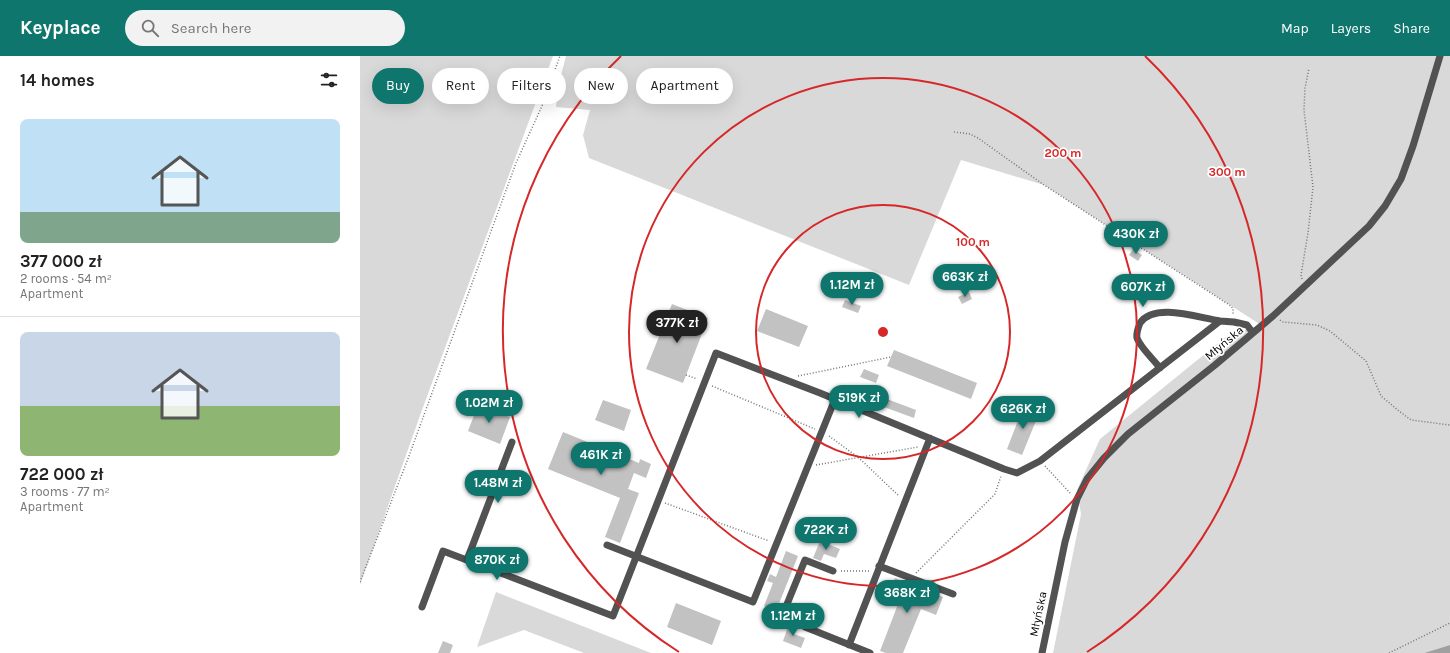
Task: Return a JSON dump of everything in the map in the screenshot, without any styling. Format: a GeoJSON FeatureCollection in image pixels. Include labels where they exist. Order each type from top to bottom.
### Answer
{"type":"FeatureCollection","features":[{"type":"Feature","properties":{"kind":"street","name":"Młyńska"},"geometry":{"type":"LineString","coordinates":[[1042,653],[1065,542],[1077,499],[1087,480],[1100,463],[1128,434],[1254,333],[1369,226],[1385,206],[1401,179],[1413,146],[1440,56]]}},
{"type":"Feature","properties":{"kind":"street"},"geometry":{"type":"LineString","coordinates":[[1160,368],[1137,338],[1137,328],[1144,318],[1154,314],[1173,312],[1220,321],[1234,322],[1247,325],[1254,333]]}},
{"type":"Feature","properties":{"kind":"street"},"geometry":{"type":"LineString","coordinates":[[422,607],[443,551],[613,616],[716,353],[835,399],[1017,473],[1040,461],[1220,321]]}},
{"type":"Feature","properties":{"kind":"street"},"geometry":{"type":"LineString","coordinates":[[607,545],[753,602],[835,399]]}},
{"type":"Feature","properties":{"kind":"street"},"geometry":{"type":"LineString","coordinates":[[849,645],[930,438]]}},
{"type":"Feature","properties":{"kind":"street"},"geometry":{"type":"LineString","coordinates":[[467,560],[512,442]]}},
{"type":"Feature","properties":{"kind":"street"},"geometry":{"type":"LineString","coordinates":[[833,571],[805,560],[783,614],[804,622],[805,627],[870,653]]}},
{"type":"Feature","properties":{"kind":"street"},"geometry":{"type":"LineString","coordinates":[[879,568],[953,594]]}},
{"type":"Feature","properties":{"kind":"path"},"geometry":{"type":"LineString","coordinates":[[360,582],[516,163],[542,106],[560,56]]}},
{"type":"Feature","properties":{"kind":"path"},"geometry":{"type":"LineString","coordinates":[[1304,288],[1301,275],[1308,233],[1313,187],[1304,110],[1305,88],[1309,68]]}},
{"type":"Feature","properties":{"kind":"path"},"geometry":{"type":"LineString","coordinates":[[954,132],[970,134],[978,138],[1044,185],[1230,306],[1233,309],[1234,322]]}},
{"type":"Feature","properties":{"kind":"path"},"geometry":{"type":"LineString","coordinates":[[1273,316],[1283,322],[1317,325],[1330,331],[1366,361],[1381,396],[1399,411],[1411,420],[1450,425]]}},
{"type":"Feature","properties":{"kind":"path"},"geometry":{"type":"LineString","coordinates":[[784,379],[891,357]]}},
{"type":"Feature","properties":{"kind":"path"},"geometry":{"type":"LineString","coordinates":[[686,375],[822,432],[859,458],[905,501]]}},
{"type":"Feature","properties":{"kind":"path"},"geometry":{"type":"LineString","coordinates":[[808,467],[927,445]]}},
{"type":"Feature","properties":{"kind":"path"},"geometry":{"type":"LineString","coordinates":[[1040,461],[1066,490],[1077,499]]}},
{"type":"Feature","properties":{"kind":"path"},"geometry":{"type":"LineString","coordinates":[[910,578],[995,494],[1004,469]]}},
{"type":"Feature","properties":{"kind":"path"},"geometry":{"type":"LineString","coordinates":[[658,500],[777,544]]}},
{"type":"Feature","properties":{"kind":"path"},"geometry":{"type":"LineString","coordinates":[[833,571],[879,568]]}},
{"type":"Feature","properties":{"kind":"path"},"geometry":{"type":"LineString","coordinates":[[1389,653],[1450,622]]}},
{"type":"Feature","properties":{"kind":"shaded area"},"geometry":{"type":"Polygon","coordinates":[[[360,56],[553,56],[549,68],[497,68],[497,104],[535,104],[422,410],[360,585],[360,56]]]}},
{"type":"Feature","properties":{"kind":"shaded area"},"geometry":{"type":"Polygon","coordinates":[[[566,56],[1450,56],[1450,645],[1424,653],[1053,653],[1081,514],[1077,490],[1100,439],[1227,336],[1261,325],[1044,185],[961,160],[909,285],[589,158],[583,135],[590,110],[556,107],[556,104],[566,104],[566,68],[563,68],[566,56]]]}},
{"type":"Feature","properties":{"kind":"shaded area"},"geometry":{"type":"Polygon","coordinates":[[[496,592],[651,653],[584,653],[524,630],[477,647],[496,592]]]}},
{"type":"Feature","properties":{"kind":"shaded area"},"geometry":{"type":"Polygon","coordinates":[[[1450,645],[1450,653],[1424,653],[1450,645]]]}},
{"type":"Feature","properties":{"kind":"building"},"geometry":{"type":"Polygon","coordinates":[[[1133,249],[1142,255],[1138,261],[1129,255],[1133,249]]]}},
{"type":"Feature","properties":{"kind":"building"},"geometry":{"type":"Polygon","coordinates":[[[969,292],[972,299],[962,304],[958,297],[969,292]]]}},
{"type":"Feature","properties":{"kind":"building"},"geometry":{"type":"Polygon","coordinates":[[[845,300],[861,306],[858,313],[842,307],[845,300]]]}},
{"type":"Feature","properties":{"kind":"building"},"geometry":{"type":"Polygon","coordinates":[[[672,304],[708,318],[683,383],[646,369],[672,304]]]}},
{"type":"Feature","properties":{"kind":"building"},"geometry":{"type":"Polygon","coordinates":[[[766,309],[808,326],[799,347],[757,331],[766,309]]]}},
{"type":"Feature","properties":{"kind":"building"},"geometry":{"type":"Polygon","coordinates":[[[894,350],[977,383],[971,399],[887,366],[894,350]]]}},
{"type":"Feature","properties":{"kind":"building"},"geometry":{"type":"Polygon","coordinates":[[[864,369],[879,375],[876,383],[860,377],[864,369]]]}},
{"type":"Feature","properties":{"kind":"building"},"geometry":{"type":"Polygon","coordinates":[[[887,399],[916,410],[914,418],[884,407],[887,399]]]}},
{"type":"Feature","properties":{"kind":"building"},"geometry":{"type":"Polygon","coordinates":[[[603,400],[631,410],[624,431],[595,420],[603,400]]]}},
{"type":"Feature","properties":{"kind":"building"},"geometry":{"type":"Polygon","coordinates":[[[478,405],[510,417],[500,444],[468,431],[478,405]]]}},
{"type":"Feature","properties":{"kind":"building"},"geometry":{"type":"Polygon","coordinates":[[[1024,405],[1040,411],[1022,455],[1007,449],[1024,405]]]}},
{"type":"Feature","properties":{"kind":"building"},"geometry":{"type":"Polygon","coordinates":[[[563,432],[639,463],[640,459],[651,464],[646,478],[634,473],[628,489],[639,493],[620,543],[605,537],[620,498],[548,469],[563,432]]]}},
{"type":"Feature","properties":{"kind":"building"},"geometry":{"type":"Polygon","coordinates":[[[820,541],[840,549],[836,558],[824,554],[821,561],[813,558],[820,541]]]}},
{"type":"Feature","properties":{"kind":"building"},"geometry":{"type":"Polygon","coordinates":[[[786,551],[798,556],[776,611],[764,606],[773,583],[767,581],[770,574],[776,577],[786,551]]]}},
{"type":"Feature","properties":{"kind":"building"},"geometry":{"type":"Polygon","coordinates":[[[895,578],[943,597],[936,615],[921,609],[903,653],[886,653],[880,651],[900,599],[888,594],[895,578]]]}},
{"type":"Feature","properties":{"kind":"building"},"geometry":{"type":"Polygon","coordinates":[[[676,603],[721,621],[712,645],[667,627],[676,603]]]}},
{"type":"Feature","properties":{"kind":"building"},"geometry":{"type":"Polygon","coordinates":[[[789,624],[797,626],[794,634],[805,638],[801,648],[783,641],[789,624]]]}},
{"type":"Feature","properties":{"kind":"building"},"geometry":{"type":"Polygon","coordinates":[[[443,641],[453,645],[450,653],[438,653],[443,641]]]}}]}
